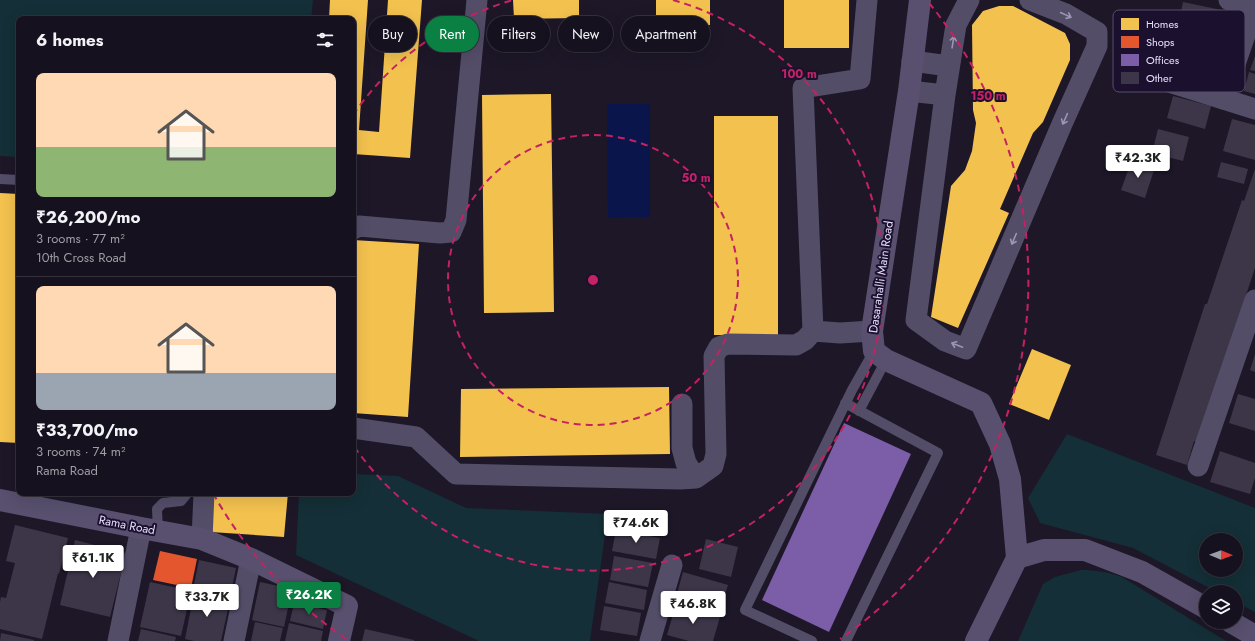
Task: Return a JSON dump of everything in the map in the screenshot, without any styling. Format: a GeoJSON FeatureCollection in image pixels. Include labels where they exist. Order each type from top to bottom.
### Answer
{"type":"FeatureCollection","features":[{"type":"Feature","properties":{"kind":"street"},"geometry":{"type":"LineString","coordinates":[[356,228],[359,226],[440,234],[451,232],[456,220],[477,0]]}},
{"type":"Feature","properties":{"kind":"street"},"geometry":{"type":"LineString","coordinates":[[356,428],[416,437],[456,474],[696,478],[713,466],[716,454],[714,356],[719,347],[728,344],[796,345],[805,340],[813,331],[803,88],[860,79],[867,0]]}},
{"type":"Feature","properties":{"kind":"street","name":"Dasarahalli Main Road"},"geometry":{"type":"LineString","coordinates":[[877,348],[920,0]]}},
{"type":"Feature","properties":{"kind":"street"},"geometry":{"type":"LineString","coordinates":[[969,0],[956,25],[949,66],[916,320],[945,341],[966,349],[1097,46],[1097,32],[1066,14],[1030,0]]}},
{"type":"Feature","properties":{"kind":"street"},"geometry":{"type":"LineString","coordinates":[[1229,0],[1255,7],[1245,36]]}},
{"type":"Feature","properties":{"kind":"street"},"geometry":{"type":"LineString","coordinates":[[912,61],[949,66]]}},
{"type":"Feature","properties":{"kind":"street"},"geometry":{"type":"LineString","coordinates":[[909,91],[945,95]]}},
{"type":"Feature","properties":{"kind":"street"},"geometry":{"type":"LineString","coordinates":[[1201,92],[1255,109]]}},
{"type":"Feature","properties":{"kind":"street"},"geometry":{"type":"LineString","coordinates":[[1223,99],[1225,92]]}},
{"type":"Feature","properties":{"kind":"street"},"geometry":{"type":"LineString","coordinates":[[1198,466],[1255,300]]}},
{"type":"Feature","properties":{"kind":"street"},"geometry":{"type":"LineString","coordinates":[[813,331],[840,333],[877,348],[981,403],[1000,444],[1010,479],[1017,558],[976,641]]}},
{"type":"Feature","properties":{"kind":"street"},"geometry":{"type":"LineString","coordinates":[[682,404],[682,448],[686,463],[696,478]]}},
{"type":"Feature","properties":{"kind":"street"},"geometry":{"type":"LineString","coordinates":[[202,539],[204,496]]}},
{"type":"Feature","properties":{"kind":"street","name":"Rama Road"},"geometry":{"type":"LineString","coordinates":[[0,500],[202,539],[251,559],[346,606],[339,641]]}},
{"type":"Feature","properties":{"kind":"street"},"geometry":{"type":"LineString","coordinates":[[118,641],[150,530]]}},
{"type":"Feature","properties":{"kind":"street"},"geometry":{"type":"LineString","coordinates":[[1017,558],[1044,550],[1085,550],[1142,572],[1199,604]]}},
{"type":"Feature","properties":{"kind":"street"},"geometry":{"type":"LineString","coordinates":[[234,641],[251,559]]}},
{"type":"Feature","properties":{"kind":"street"},"geometry":{"type":"LineString","coordinates":[[650,641],[672,565]]}},
{"type":"Feature","properties":{"kind":"street"},"geometry":{"type":"LineString","coordinates":[[1243,629],[1255,636]]}},
{"type":"Feature","properties":{"kind":"lane"},"geometry":{"type":"LineString","coordinates":[[0,179],[16,180]]}},
{"type":"Feature","properties":{"kind":"lane"},"geometry":{"type":"LineString","coordinates":[[812,641],[745,610],[845,403],[877,348]]}},
{"type":"Feature","properties":{"kind":"lane"},"geometry":{"type":"LineString","coordinates":[[859,411],[877,348]]}},
{"type":"Feature","properties":{"kind":"lane"},"geometry":{"type":"LineString","coordinates":[[845,403],[938,453],[846,641]]}},
{"type":"Feature","properties":{"kind":"lane"},"geometry":{"type":"LineString","coordinates":[[150,530],[157,509],[163,503],[181,501],[185,496]]}},
{"type":"Feature","properties":{"kind":"shaded area"},"geometry":{"type":"Polygon","coordinates":[[[0,0],[313,0],[311,16],[16,16],[16,157],[0,156],[0,0]]]}},
{"type":"Feature","properties":{"kind":"shaded area"},"geometry":{"type":"Polygon","coordinates":[[[607,104],[650,104],[650,217],[608,218],[607,104]]]}},
{"type":"Feature","properties":{"kind":"shaded area"},"geometry":{"type":"Polygon","coordinates":[[[1067,434],[1255,508],[1255,612],[1243,606],[1243,585],[1204,585],[1133,548],[1040,523],[1028,498],[1067,434]]]}},
{"type":"Feature","properties":{"kind":"shaded area"},"geometry":{"type":"Polygon","coordinates":[[[356,474],[398,476],[466,508],[608,514],[590,641],[479,641],[296,555],[299,496],[356,496],[356,474]]]}},
{"type":"Feature","properties":{"kind":"shaded area"},"geometry":{"type":"Polygon","coordinates":[[[1081,570],[1091,570],[1122,577],[1199,624],[1199,629],[1206,629],[1226,641],[1018,641],[1043,584],[1055,577],[1081,570]]]}},
{"type":"Feature","properties":{"kind":"building: Homes"},"geometry":{"type":"Polygon","coordinates":[[[330,0],[368,0],[359,130],[379,132],[384,52],[417,52],[417,16],[387,16],[388,0],[422,0],[410,158],[356,154],[356,16],[329,16],[330,0]]]}},
{"type":"Feature","properties":{"kind":"building: Homes"},"geometry":{"type":"Polygon","coordinates":[[[513,0],[579,0],[579,16],[558,16],[558,18],[550,18],[550,16],[514,16],[513,0]]]}},
{"type":"Feature","properties":{"kind":"building: Homes"},"geometry":{"type":"Polygon","coordinates":[[[656,0],[710,0],[710,16],[656,16],[656,0]]]}},
{"type":"Feature","properties":{"kind":"building: Homes"},"geometry":{"type":"Polygon","coordinates":[[[784,0],[849,0],[849,48],[784,48],[784,0]]]}},
{"type":"Feature","properties":{"kind":"building: Homes"},"geometry":{"type":"Polygon","coordinates":[[[999,6],[1013,6],[1065,33],[1070,44],[1070,60],[1043,122],[1033,133],[1000,209],[1009,213],[958,328],[931,317],[951,186],[965,170],[972,151],[976,123],[973,110],[972,25],[983,11],[999,6]]]}},
{"type":"Feature","properties":{"kind":"building: Homes"},"geometry":{"type":"Polygon","coordinates":[[[551,94],[554,312],[484,313],[482,95],[551,94]]]}},
{"type":"Feature","properties":{"kind":"building: Homes"},"geometry":{"type":"Polygon","coordinates":[[[714,116],[778,116],[778,335],[714,335],[714,116]]]}},
{"type":"Feature","properties":{"kind":"building: Homes"},"geometry":{"type":"Polygon","coordinates":[[[0,193],[16,194],[16,443],[0,442],[0,193]]]}},
{"type":"Feature","properties":{"kind":"building: Homes"},"geometry":{"type":"Polygon","coordinates":[[[356,240],[419,244],[408,417],[356,413],[356,240]]]}},
{"type":"Feature","properties":{"kind":"building: Homes"},"geometry":{"type":"Polygon","coordinates":[[[1032,349],[1071,365],[1049,420],[1009,404],[1032,349]]]}},
{"type":"Feature","properties":{"kind":"building: Homes"},"geometry":{"type":"Polygon","coordinates":[[[669,387],[670,454],[460,457],[461,389],[669,387]]]}},
{"type":"Feature","properties":{"kind":"building: Homes"},"geometry":{"type":"Polygon","coordinates":[[[214,496],[288,496],[284,537],[211,532],[214,496]]]}},
{"type":"Feature","properties":{"kind":"building: Shops"},"geometry":{"type":"Polygon","coordinates":[[[160,551],[197,559],[191,588],[153,580],[160,551]]]}},
{"type":"Feature","properties":{"kind":"building: Offices"},"geometry":{"type":"Polygon","coordinates":[[[844,423],[911,454],[829,632],[762,600],[844,423]]]}},
{"type":"Feature","properties":{"kind":"building: Other"},"geometry":{"type":"Polygon","coordinates":[[[1183,2],[1221,10],[1181,10],[1183,2]]]}},
{"type":"Feature","properties":{"kind":"building: Other"},"geometry":{"type":"Polygon","coordinates":[[[1255,56],[1255,71],[1250,70],[1255,56]]]}},
{"type":"Feature","properties":{"kind":"building: Other"},"geometry":{"type":"Polygon","coordinates":[[[1249,72],[1255,74],[1255,94],[1245,91],[1249,72]]]}},
{"type":"Feature","properties":{"kind":"building: Other"},"geometry":{"type":"Polygon","coordinates":[[[1173,96],[1211,106],[1205,129],[1167,118],[1173,96]]]}},
{"type":"Feature","properties":{"kind":"building: Other"},"geometry":{"type":"Polygon","coordinates":[[[1232,119],[1255,125],[1255,160],[1223,151],[1232,119]]]}},
{"type":"Feature","properties":{"kind":"building: Other"},"geometry":{"type":"Polygon","coordinates":[[[1158,129],[1189,137],[1183,161],[1152,153],[1158,129]]]}},
{"type":"Feature","properties":{"kind":"building: Other"},"geometry":{"type":"Polygon","coordinates":[[[1132,159],[1155,167],[1145,198],[1121,190],[1132,159]]]}},
{"type":"Feature","properties":{"kind":"building: Other"},"geometry":{"type":"Polygon","coordinates":[[[1221,162],[1248,169],[1244,184],[1217,177],[1221,162]]]}},
{"type":"Feature","properties":{"kind":"building: Other"},"geometry":{"type":"Polygon","coordinates":[[[1255,169],[1255,268],[1197,442],[1194,441],[1187,465],[1156,455],[1205,304],[1207,304],[1242,200],[1244,201],[1255,169]]]}},
{"type":"Feature","properties":{"kind":"building: Other"},"geometry":{"type":"Polygon","coordinates":[[[1255,354],[1255,372],[1250,370],[1255,354]]]}},
{"type":"Feature","properties":{"kind":"building: Other"},"geometry":{"type":"Polygon","coordinates":[[[1238,394],[1255,399],[1255,431],[1229,423],[1238,394]]]}},
{"type":"Feature","properties":{"kind":"building: Other"},"geometry":{"type":"Polygon","coordinates":[[[1220,451],[1255,463],[1255,478],[1250,494],[1210,482],[1220,451]]]}},
{"type":"Feature","properties":{"kind":"building: Other"},"geometry":{"type":"Polygon","coordinates":[[[15,525],[68,538],[42,639],[0,629],[1,597],[6,598],[15,563],[6,561],[15,525]]]}},
{"type":"Feature","properties":{"kind":"building: Other"},"geometry":{"type":"Polygon","coordinates":[[[616,530],[660,538],[656,559],[612,551],[616,530]]]}},
{"type":"Feature","properties":{"kind":"building: Other"},"geometry":{"type":"Polygon","coordinates":[[[706,539],[738,547],[731,577],[699,569],[706,539]]]}},
{"type":"Feature","properties":{"kind":"building: Other"},"geometry":{"type":"Polygon","coordinates":[[[75,540],[126,553],[110,617],[60,605],[75,540]]]}},
{"type":"Feature","properties":{"kind":"building: Other"},"geometry":{"type":"Polygon","coordinates":[[[614,556],[653,563],[648,587],[610,580],[614,556]]]}},
{"type":"Feature","properties":{"kind":"building: Other"},"geometry":{"type":"Polygon","coordinates":[[[199,560],[236,568],[230,597],[193,590],[199,560]]]}},
{"type":"Feature","properties":{"kind":"building: Other"},"geometry":{"type":"Polygon","coordinates":[[[683,572],[728,585],[720,610],[676,597],[683,572]]]}},
{"type":"Feature","properties":{"kind":"building: Other"},"geometry":{"type":"Polygon","coordinates":[[[150,582],[191,591],[181,636],[140,627],[150,582]]]}},
{"type":"Feature","properties":{"kind":"building: Other"},"geometry":{"type":"Polygon","coordinates":[[[260,582],[292,589],[284,627],[252,620],[260,582]]]}},
{"type":"Feature","properties":{"kind":"building: Other"},"geometry":{"type":"Polygon","coordinates":[[[609,582],[647,590],[644,610],[605,603],[609,582]]]}},
{"type":"Feature","properties":{"kind":"building: Other"},"geometry":{"type":"Polygon","coordinates":[[[194,593],[230,600],[221,641],[194,641],[185,639],[194,593]]]}},
{"type":"Feature","properties":{"kind":"building: Other"},"geometry":{"type":"Polygon","coordinates":[[[294,603],[327,610],[323,629],[290,621],[294,603]]]}},
{"type":"Feature","properties":{"kind":"building: Other"},"geometry":{"type":"Polygon","coordinates":[[[676,604],[720,617],[713,641],[689,641],[667,635],[676,604]]]}},
{"type":"Feature","properties":{"kind":"building: Other"},"geometry":{"type":"Polygon","coordinates":[[[604,606],[641,613],[637,636],[600,630],[604,606]]]}},
{"type":"Feature","properties":{"kind":"building: Other"},"geometry":{"type":"Polygon","coordinates":[[[255,622],[283,628],[280,641],[251,641],[255,622]]]}},
{"type":"Feature","properties":{"kind":"building: Other"},"geometry":{"type":"Polygon","coordinates":[[[289,623],[323,631],[321,641],[285,641],[289,623]]]}},
{"type":"Feature","properties":{"kind":"building: Other"},"geometry":{"type":"Polygon","coordinates":[[[141,629],[176,637],[175,641],[138,641],[141,629]]]}},
{"type":"Feature","properties":{"kind":"building: Other"},"geometry":{"type":"Polygon","coordinates":[[[365,629],[414,640],[414,641],[362,641],[365,629]]]}},
{"type":"Feature","properties":{"kind":"building: Other"},"geometry":{"type":"Polygon","coordinates":[[[1,633],[34,640],[34,641],[0,641],[1,633]]]}}]}
